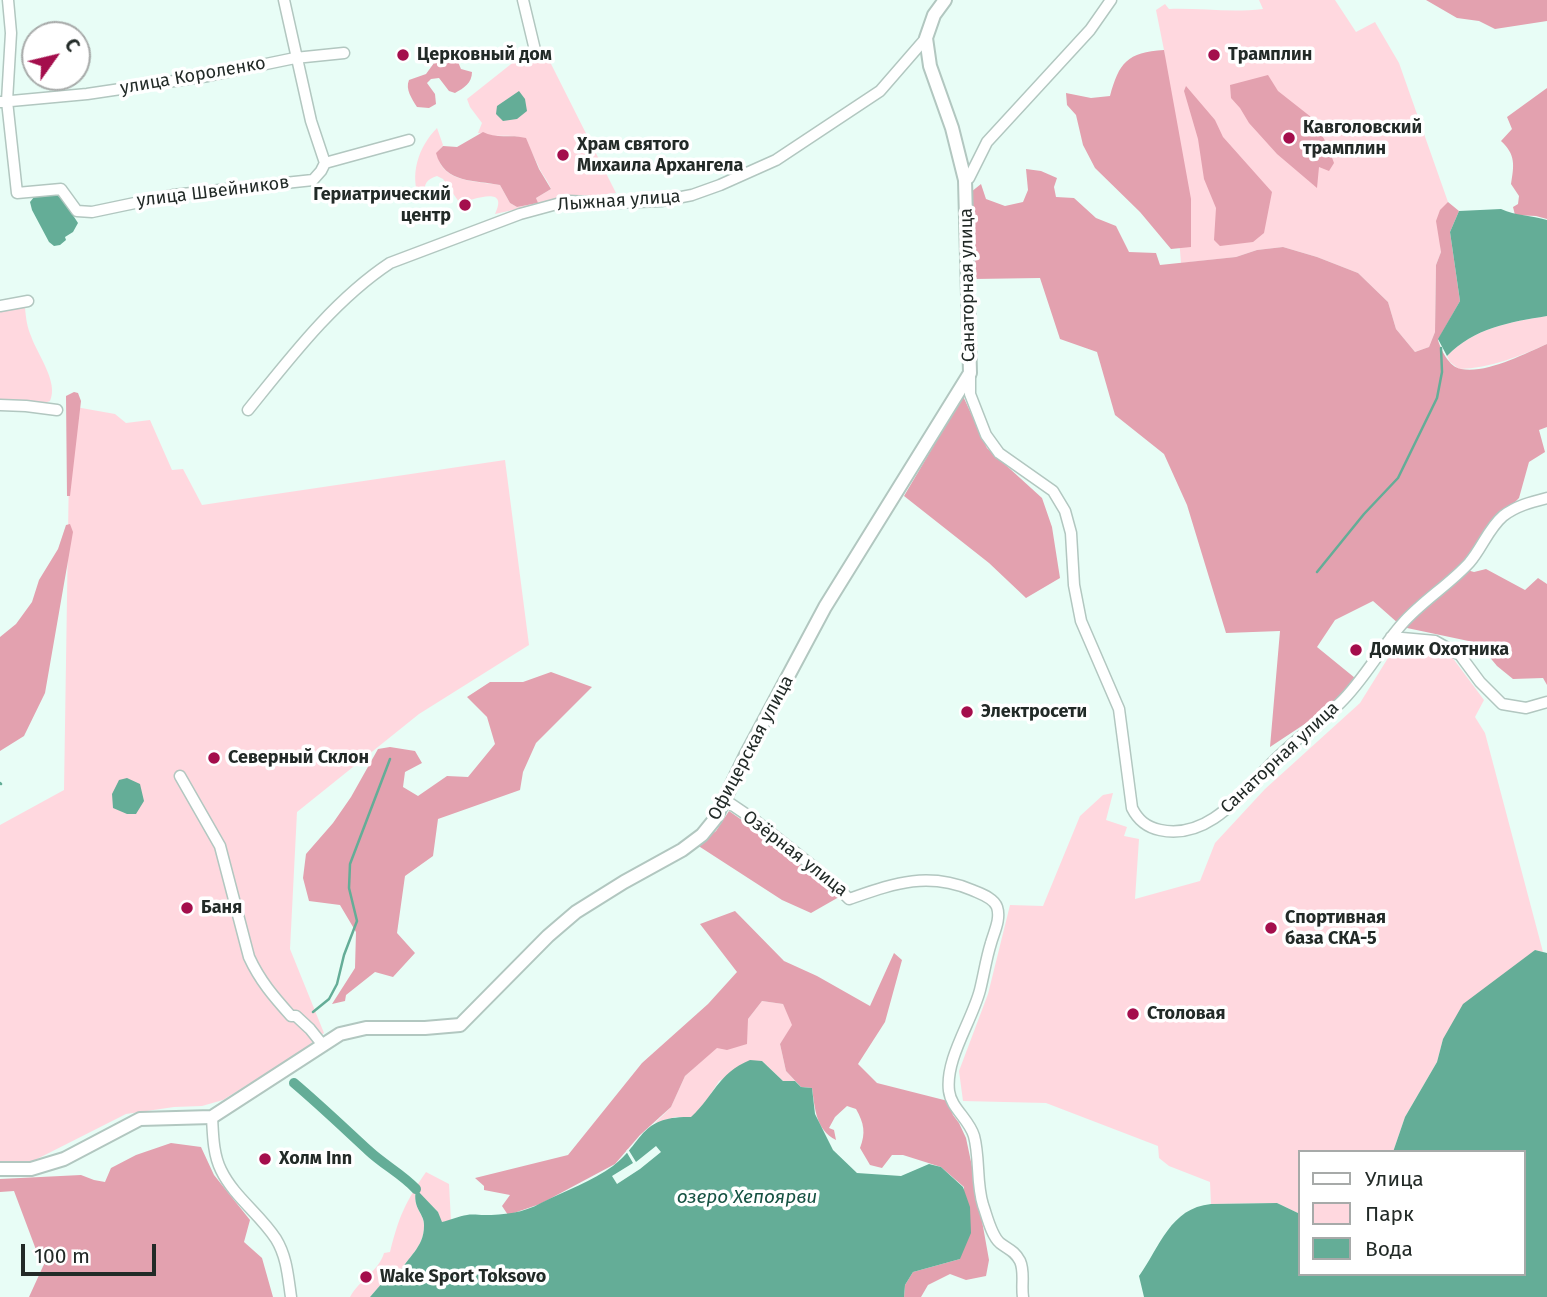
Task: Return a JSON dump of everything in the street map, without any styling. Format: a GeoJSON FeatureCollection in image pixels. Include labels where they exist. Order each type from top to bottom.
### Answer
{"type":"FeatureCollection","features":[{"type":"Feature","properties":{"kind":"street"},"geometry":{"type":"LineString","coordinates":[[4,102],[11,33],[8,0]]}},
{"type":"Feature","properties":{"kind":"street"},"geometry":{"type":"LineString","coordinates":[[284,0],[295,58],[324,163]]}},
{"type":"Feature","properties":{"kind":"street"},"geometry":{"type":"LineString","coordinates":[[523,0],[535,50]]}},
{"type":"Feature","properties":{"kind":"street"},"geometry":{"type":"LineString","coordinates":[[926,38],[934,15],[945,0]]}},
{"type":"Feature","properties":{"kind":"street"},"geometry":{"type":"LineString","coordinates":[[965,180],[969,178],[987,142],[1090,30],[1111,0]]}},
{"type":"Feature","properties":{"kind":"street","name":"Санаторная улица"},"geometry":{"type":"LineString","coordinates":[[926,38],[930,66],[952,128],[965,180],[970,394],[986,435],[999,453],[1053,492],[1065,512],[1071,533],[1074,585],[1081,621],[1119,709],[1128,790],[1138,819],[1154,828],[1171,832],[1191,829],[1212,820],[1232,804],[1279,755],[1342,702],[1391,637],[1436,591],[1469,563],[1503,517],[1530,502],[1547,498]]}},
{"type":"Feature","properties":{"kind":"street","name":"Лыжная улица"},"geometry":{"type":"LineString","coordinates":[[248,410],[344,301],[390,263],[520,214],[568,201],[662,201],[692,195],[720,185],[776,160],[880,91],[926,38]]}},
{"type":"Feature","properties":{"kind":"street","name":"улица Короленко"},"geometry":{"type":"LineString","coordinates":[[4,102],[87,94],[208,76],[295,58],[344,53]]}},
{"type":"Feature","properties":{"kind":"street","name":"улица Швейников"},"geometry":{"type":"LineString","coordinates":[[4,102],[17,193],[61,189],[78,211],[92,212],[173,195],[313,180],[324,163],[409,139]]}},
{"type":"Feature","properties":{"kind":"street"},"geometry":{"type":"LineString","coordinates":[[0,306],[28,301]]}},
{"type":"Feature","properties":{"kind":"street","name":"Офицерская улица"},"geometry":{"type":"LineString","coordinates":[[212,1116],[341,1034],[366,1028],[460,1025],[548,936],[576,912],[682,850],[702,835],[715,819],[825,607],[970,373]]}},
{"type":"Feature","properties":{"kind":"street"},"geometry":{"type":"LineString","coordinates":[[0,405],[57,410]]}},
{"type":"Feature","properties":{"kind":"street"},"geometry":{"type":"LineString","coordinates":[[1391,637],[1435,640],[1460,655],[1480,682],[1502,704],[1526,708],[1547,702]]}},
{"type":"Feature","properties":{"kind":"street"},"geometry":{"type":"LineString","coordinates":[[180,776],[220,846],[249,957],[257,974],[267,990],[291,1016],[296,1016],[310,1028],[318,1047]]}},
{"type":"Feature","properties":{"kind":"street","name":"Озёрная улица"},"geometry":{"type":"LineString","coordinates":[[725,800],[812,866],[849,899],[877,889],[924,879],[944,881],[988,897],[996,905],[999,916],[985,962],[980,990],[951,1067],[949,1095],[974,1135],[982,1201],[999,1242],[1012,1250],[1020,1262],[1023,1272],[1023,1297]]}},
{"type":"Feature","properties":{"kind":"street"},"geometry":{"type":"LineString","coordinates":[[0,1169],[31,1169],[64,1158],[139,1119],[212,1116],[214,1147],[220,1170],[275,1238],[286,1262],[291,1297]]}},
{"type":"Feature","properties":{"kind":"green space","name":"Кавголовский трамплин"},"geometry":{"type":"Polygon","coordinates":[[[1259,0],[1335,0],[1356,32],[1375,22],[1399,63],[1448,202],[1440,237],[1441,252],[1436,265],[1435,332],[1429,347],[1415,352],[1396,329],[1388,302],[1358,273],[1317,257],[1283,247],[1257,250],[1236,257],[1181,263],[1164,50],[1156,10],[1165,4],[1169,9],[1263,9],[1259,0]]]}},
{"type":"Feature","properties":{"kind":"green space"},"geometry":{"type":"Polygon","coordinates":[[[543,48],[616,193],[553,201],[495,214],[497,199],[487,196],[459,202],[443,179],[437,176],[426,182],[425,195],[420,200],[415,181],[417,162],[425,144],[437,128],[443,145],[437,153],[440,163],[453,175],[461,179],[500,185],[510,203],[517,207],[537,203],[536,198],[551,189],[527,143],[519,137],[478,133],[482,123],[467,99],[525,53],[543,48]]]}},
{"type":"Feature","properties":{"kind":"green space"},"geometry":{"type":"Polygon","coordinates":[[[22,306],[25,308],[30,333],[52,385],[50,401],[42,404],[0,403],[0,311],[22,306]]]}},
{"type":"Feature","properties":{"kind":"green space"},"geometry":{"type":"Polygon","coordinates":[[[1547,316],[1547,344],[1526,353],[1493,364],[1459,369],[1447,356],[1469,339],[1493,328],[1547,316]]]}},
{"type":"Feature","properties":{"kind":"green space","name":"Северный Склон"},"geometry":{"type":"Polygon","coordinates":[[[70,406],[115,414],[126,423],[150,420],[172,470],[183,469],[202,505],[505,460],[529,645],[419,714],[297,812],[290,949],[324,1033],[300,1052],[223,1100],[202,1106],[126,1114],[33,1161],[0,1161],[0,825],[64,790],[70,406]]]}},
{"type":"Feature","properties":{"kind":"green space","name":"Спортивная база СКА-5"},"geometry":{"type":"Polygon","coordinates":[[[1421,643],[1449,653],[1484,700],[1475,717],[1485,733],[1543,952],[1535,950],[1443,1039],[1437,1062],[1405,1117],[1394,1150],[1298,1150],[1298,1213],[1277,1203],[1211,1204],[1210,1182],[1169,1166],[1159,1158],[1158,1146],[1046,1103],[963,1101],[959,1071],[988,994],[1010,905],[1043,906],[1080,816],[1103,795],[1113,793],[1106,820],[1127,827],[1124,836],[1139,839],[1135,899],[1200,881],[1215,843],[1265,789],[1360,703],[1388,658],[1421,643]]]}},
{"type":"Feature","properties":{"kind":"green space"},"geometry":{"type":"Polygon","coordinates":[[[762,1001],[783,1004],[793,1025],[780,1044],[786,1071],[795,1081],[783,1081],[762,1061],[719,1081],[703,1106],[692,1117],[675,1117],[655,1123],[671,1107],[685,1076],[748,1019],[762,1001]]]}},
{"type":"Feature","properties":{"kind":"green space"},"geometry":{"type":"Polygon","coordinates":[[[426,1172],[449,1184],[451,1221],[441,1222],[438,1212],[416,1190],[417,1207],[424,1227],[418,1247],[399,1274],[389,1275],[370,1297],[350,1297],[378,1265],[384,1253],[390,1252],[404,1210],[426,1172]]]}},
{"type":"Feature","properties":{"kind":"shaded area"},"geometry":{"type":"Polygon","coordinates":[[[1426,0],[1547,0],[1547,21],[1495,29],[1479,21],[1457,18],[1426,0]]]}},
{"type":"Feature","properties":{"kind":"shaded area"},"geometry":{"type":"Polygon","coordinates":[[[1164,50],[1191,199],[1191,247],[1171,249],[1140,212],[1095,168],[1083,145],[1076,115],[1067,105],[1066,93],[1091,98],[1110,96],[1117,75],[1126,61],[1141,53],[1164,50]]]}},
{"type":"Feature","properties":{"kind":"shaded area"},"geometry":{"type":"Polygon","coordinates":[[[453,55],[461,56],[458,62],[461,69],[472,72],[469,82],[455,93],[449,91],[439,78],[431,79],[427,83],[435,94],[436,104],[429,108],[417,107],[408,90],[409,80],[426,74],[434,63],[453,55]]]}},
{"type":"Feature","properties":{"kind":"shaded area"},"geometry":{"type":"Polygon","coordinates":[[[1268,75],[1278,91],[1311,117],[1327,144],[1334,163],[1329,171],[1319,167],[1317,188],[1277,154],[1231,98],[1230,85],[1268,75]]]}},
{"type":"Feature","properties":{"kind":"shaded area"},"geometry":{"type":"Polygon","coordinates":[[[1186,86],[1215,120],[1223,137],[1272,192],[1264,233],[1253,242],[1220,246],[1214,240],[1216,208],[1204,179],[1198,139],[1184,91],[1186,86]]]}},
{"type":"Feature","properties":{"kind":"shaded area"},"geometry":{"type":"Polygon","coordinates":[[[1547,88],[1547,219],[1515,215],[1513,207],[1518,204],[1519,196],[1511,184],[1513,161],[1501,141],[1512,129],[1507,117],[1547,88]]]}},
{"type":"Feature","properties":{"kind":"shaded area"},"geometry":{"type":"Polygon","coordinates":[[[483,132],[526,138],[551,189],[536,198],[538,203],[517,207],[510,203],[500,185],[462,179],[446,170],[440,163],[436,153],[443,146],[457,147],[483,132]]]}},
{"type":"Feature","properties":{"kind":"shaded area"},"geometry":{"type":"Polygon","coordinates":[[[1026,169],[1041,171],[1057,178],[1054,187],[1056,197],[1074,198],[1096,218],[1116,226],[1129,252],[1156,253],[1160,265],[1236,257],[1257,250],[1283,247],[1358,273],[1388,302],[1396,329],[1415,352],[1429,347],[1435,332],[1436,265],[1441,252],[1436,221],[1440,210],[1448,202],[1459,211],[1450,232],[1460,301],[1438,340],[1446,358],[1457,368],[1482,369],[1547,344],[1547,427],[1539,430],[1545,452],[1529,462],[1519,498],[1484,533],[1475,554],[1399,624],[1373,601],[1335,620],[1317,647],[1355,678],[1341,700],[1270,747],[1280,631],[1226,633],[1187,505],[1164,454],[1115,415],[1097,352],[1060,339],[1040,278],[974,279],[971,192],[981,184],[986,199],[1005,206],[1023,202],[1028,190],[1026,169]]]}},
{"type":"Feature","properties":{"kind":"shaded area"},"geometry":{"type":"Polygon","coordinates":[[[78,393],[81,401],[70,496],[67,496],[66,396],[78,393]]]}},
{"type":"Feature","properties":{"kind":"shaded area"},"geometry":{"type":"Polygon","coordinates":[[[963,396],[987,448],[1042,498],[1052,527],[1060,578],[1026,598],[989,563],[904,496],[963,396]]]}},
{"type":"Feature","properties":{"kind":"shaded area"},"geometry":{"type":"Polygon","coordinates":[[[70,524],[73,532],[45,693],[24,736],[0,751],[0,637],[16,624],[32,602],[39,580],[58,549],[66,525],[70,524]]]}},
{"type":"Feature","properties":{"kind":"shaded area"},"geometry":{"type":"Polygon","coordinates":[[[1486,569],[1525,590],[1538,578],[1547,584],[1547,685],[1543,678],[1513,679],[1497,666],[1478,643],[1407,628],[1405,625],[1467,570],[1474,572],[1486,569]]]}},
{"type":"Feature","properties":{"kind":"shaded area"},"geometry":{"type":"Polygon","coordinates":[[[551,672],[592,687],[536,743],[523,772],[520,790],[438,819],[433,856],[405,876],[397,933],[415,953],[393,977],[375,972],[346,995],[345,1001],[332,1004],[355,968],[356,932],[340,905],[309,901],[303,878],[306,854],[351,797],[378,749],[390,747],[415,751],[422,763],[405,772],[403,787],[418,796],[447,776],[468,777],[495,744],[487,717],[467,697],[490,682],[523,682],[551,672]]]}},
{"type":"Feature","properties":{"kind":"shaded area"},"geometry":{"type":"Polygon","coordinates":[[[729,811],[780,847],[839,897],[811,913],[782,900],[697,845],[716,831],[729,811]]]}},
{"type":"Feature","properties":{"kind":"shaded area"},"geometry":{"type":"Polygon","coordinates":[[[735,911],[784,961],[870,1006],[894,953],[902,960],[885,1022],[858,1064],[877,1083],[948,1101],[966,1138],[989,1260],[986,1276],[966,1280],[950,1274],[928,1285],[921,1297],[904,1297],[905,1285],[913,1272],[960,1259],[964,1187],[941,1167],[903,1155],[892,1155],[882,1168],[870,1165],[860,1148],[863,1128],[856,1109],[847,1106],[835,1117],[829,1128],[834,1130],[836,1140],[824,1131],[814,1104],[812,1088],[801,1087],[786,1071],[780,1044],[792,1025],[783,1004],[762,1001],[748,1019],[747,1044],[727,1050],[717,1048],[685,1076],[671,1107],[640,1135],[615,1164],[540,1204],[508,1215],[502,1206],[510,1195],[484,1190],[484,1186],[475,1178],[568,1155],[642,1063],[708,1004],[737,972],[700,924],[735,911]]]}},
{"type":"Feature","properties":{"kind":"shaded area"},"geometry":{"type":"Polygon","coordinates":[[[171,1143],[201,1147],[214,1175],[250,1220],[244,1242],[262,1258],[273,1297],[29,1297],[45,1262],[38,1255],[14,1191],[0,1192],[0,1179],[81,1175],[105,1182],[111,1168],[136,1155],[171,1143]]]}},
{"type":"Feature","properties":{"kind":"water"},"geometry":{"type":"Polygon","coordinates":[[[519,91],[525,99],[527,111],[517,119],[503,121],[496,114],[497,106],[519,91]]]}},
{"type":"Feature","properties":{"kind":"water"},"geometry":{"type":"Polygon","coordinates":[[[48,193],[61,197],[78,223],[60,245],[54,246],[49,242],[30,202],[34,197],[48,193]]]}},
{"type":"Feature","properties":{"kind":"water"},"geometry":{"type":"Polygon","coordinates":[[[1501,209],[1547,220],[1547,316],[1493,328],[1469,339],[1447,356],[1438,339],[1460,301],[1450,232],[1459,211],[1501,209]]]}},
{"type":"Feature","properties":{"kind":"water"},"geometry":{"type":"Polygon","coordinates":[[[127,778],[140,784],[144,801],[136,814],[127,814],[113,808],[112,794],[119,780],[127,778]]]}},
{"type":"Feature","properties":{"kind":"water"},"geometry":{"type":"Polygon","coordinates":[[[1535,950],[1547,953],[1547,1297],[1144,1297],[1139,1276],[1168,1231],[1185,1213],[1211,1204],[1277,1203],[1298,1213],[1298,1276],[1526,1276],[1526,1150],[1394,1150],[1405,1117],[1437,1062],[1443,1039],[1463,1004],[1535,950]]]}},
{"type":"Feature","properties":{"kind":"water","name":"озеро Хепоярви"},"geometry":{"type":"Polygon","coordinates":[[[750,1060],[762,1061],[783,1081],[795,1081],[801,1087],[812,1088],[815,1114],[833,1150],[857,1173],[901,1176],[929,1164],[941,1167],[963,1187],[970,1207],[971,1233],[960,1259],[913,1272],[905,1285],[904,1297],[370,1297],[389,1275],[399,1274],[421,1240],[424,1222],[417,1207],[416,1189],[438,1212],[442,1222],[467,1215],[506,1214],[527,1209],[613,1166],[652,1125],[674,1118],[691,1117],[723,1078],[750,1060]]]}},
{"type":"Feature","properties":{"kind":"pier"},"geometry":{"type":"Polygon","coordinates":[[[656,1146],[661,1152],[617,1184],[612,1176],[633,1163],[626,1151],[628,1149],[636,1162],[656,1146]]]}},
{"type":"Feature","properties":{"kind":"waterway"},"geometry":{"type":"LineString","coordinates":[[1317,572],[1364,514],[1398,478],[1437,398],[1442,372],[1441,348]]}},
{"type":"Feature","properties":{"kind":"waterway"},"geometry":{"type":"LineString","coordinates":[[313,1012],[329,999],[337,984],[344,955],[357,921],[349,888],[350,864],[390,759]]}},
{"type":"Feature","properties":{"kind":"waterway"},"geometry":{"type":"LineString","coordinates":[[294,1083],[416,1189]]}},
{"type":"Feature","properties":{"kind":"place","name":"Церковный дом"},"geometry":{"type":"Point","coordinates":[403,55]}},
{"type":"Feature","properties":{"kind":"place","name":"Трамплин"},"geometry":{"type":"Point","coordinates":[1214,55]}},
{"type":"Feature","properties":{"kind":"place","name":"Кавголовский трамплин"},"geometry":{"type":"Point","coordinates":[1289,138]}},
{"type":"Feature","properties":{"kind":"place","name":"Храм святого Михаила Архангела"},"geometry":{"type":"Point","coordinates":[563,155]}},
{"type":"Feature","properties":{"kind":"place","name":"Гериатрический центр"},"geometry":{"type":"Point","coordinates":[465,205]}},
{"type":"Feature","properties":{"kind":"place","name":"Домик Охотника"},"geometry":{"type":"Point","coordinates":[1356,650]}},
{"type":"Feature","properties":{"kind":"place","name":"Электросети"},"geometry":{"type":"Point","coordinates":[967,712]}},
{"type":"Feature","properties":{"kind":"place","name":"Северный Склон"},"geometry":{"type":"Point","coordinates":[214,758]}},
{"type":"Feature","properties":{"kind":"place","name":"Баня"},"geometry":{"type":"Point","coordinates":[187,908]}},
{"type":"Feature","properties":{"kind":"place","name":"Спортивная база СКА-5"},"geometry":{"type":"Point","coordinates":[1271,928]}},
{"type":"Feature","properties":{"kind":"place","name":"Столовая"},"geometry":{"type":"Point","coordinates":[1133,1014]}},
{"type":"Feature","properties":{"kind":"place","name":"Холм Inn"},"geometry":{"type":"Point","coordinates":[265,1159]}},
{"type":"Feature","properties":{"kind":"place","name":"Wake Sport Toksovo"},"geometry":{"type":"Point","coordinates":[366,1277]}}]}
